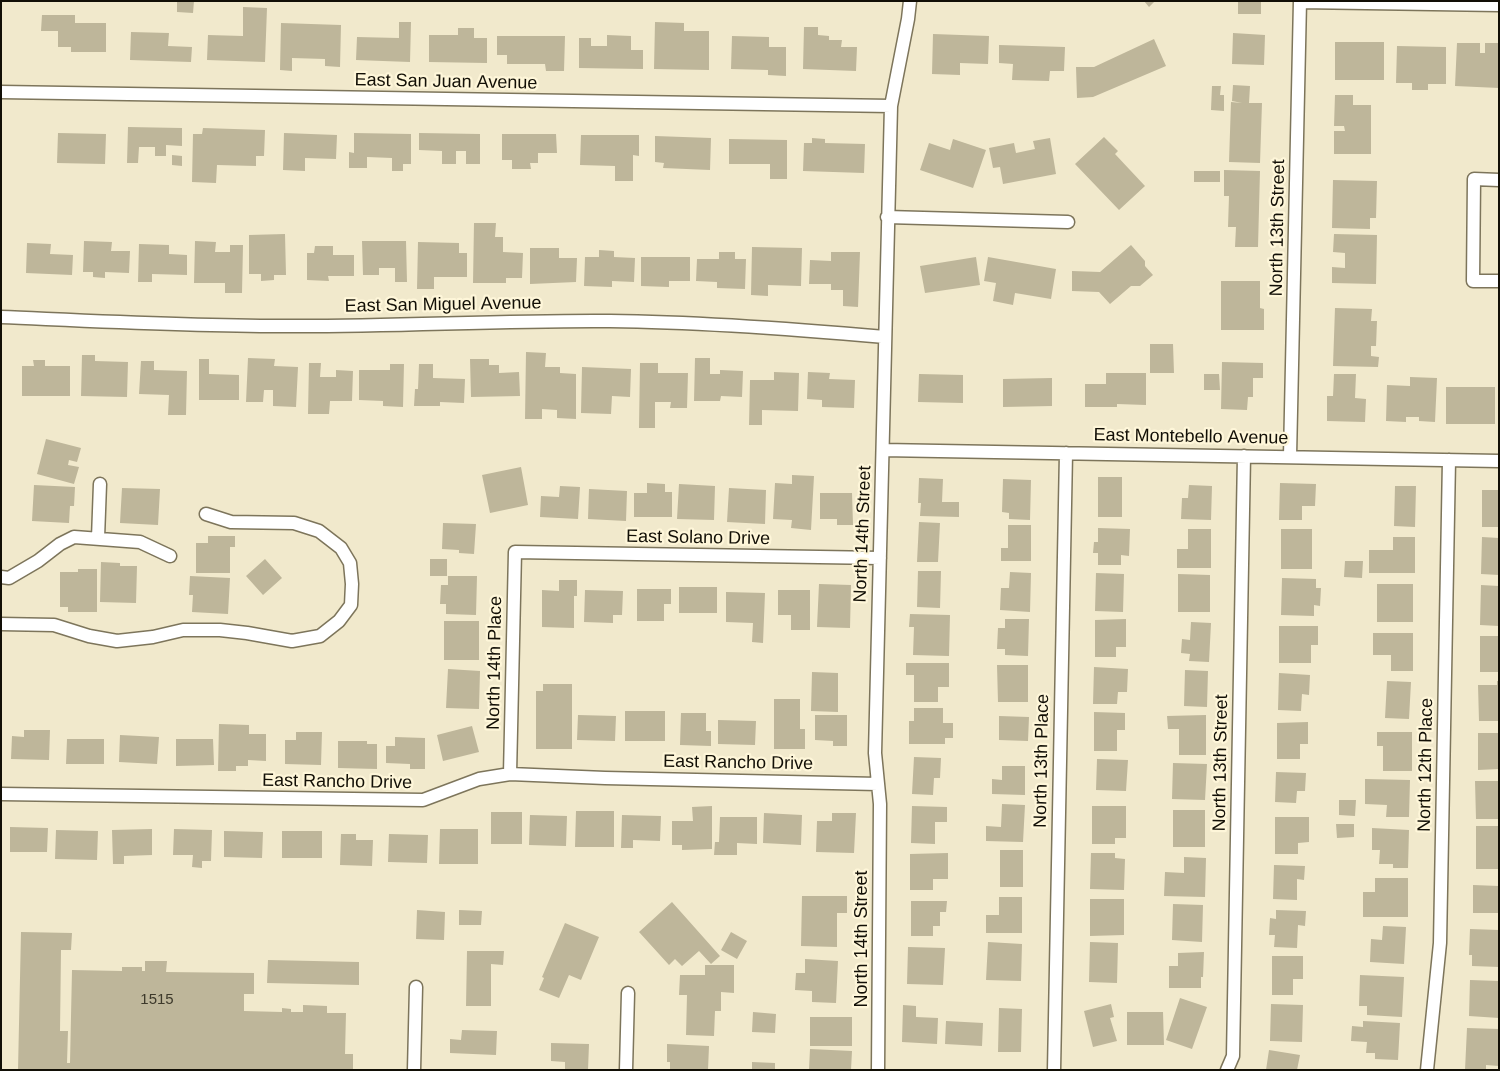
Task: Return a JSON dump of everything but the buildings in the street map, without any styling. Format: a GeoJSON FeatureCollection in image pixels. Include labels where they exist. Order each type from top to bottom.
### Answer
{"type":"FeatureCollection","features":[{"type":"Feature","properties":{"kind":"street","name":"North 14th Street"},"geometry":{"type":"LineString","coordinates":[[878,1070],[880,804],[876,753],[890,106],[910,1]]}},
{"type":"Feature","properties":{"kind":"street"},"geometry":{"type":"LineString","coordinates":[[1300,2],[1499,5]]}},
{"type":"Feature","properties":{"kind":"street","name":"North 13th Street"},"geometry":{"type":"LineString","coordinates":[[1290,456],[1300,2]]}},
{"type":"Feature","properties":{"kind":"street","name":"East San Juan Avenue"},"geometry":{"type":"LineString","coordinates":[[1,92],[890,106]]}},
{"type":"Feature","properties":{"kind":"street"},"geometry":{"type":"LineString","coordinates":[[1499,180],[1474,179],[1473,281],[1499,281]]}},
{"type":"Feature","properties":{"kind":"street"},"geometry":{"type":"LineString","coordinates":[[887,217],[1068,222]]}},
{"type":"Feature","properties":{"kind":"street","name":"East San Miguel Avenue"},"geometry":{"type":"LineString","coordinates":[[1,317],[133,323],[282,326],[612,321],[791,329],[885,337]]}},
{"type":"Feature","properties":{"kind":"street","name":"East Montebello Avenue"},"geometry":{"type":"LineString","coordinates":[[883,450],[1499,460]]}},
{"type":"Feature","properties":{"kind":"street","name":"North 13th Place"},"geometry":{"type":"LineString","coordinates":[[1054,1070],[1066,453]]}},
{"type":"Feature","properties":{"kind":"street","name":"North 13th Street"},"geometry":{"type":"LineString","coordinates":[[1227,1070],[1233,1056],[1244,456]]}},
{"type":"Feature","properties":{"kind":"street","name":"North 12th Place"},"geometry":{"type":"LineString","coordinates":[[1427,1070],[1440,943],[1449,460]]}},
{"type":"Feature","properties":{"kind":"street"},"geometry":{"type":"LineString","coordinates":[[98,538],[100,484]]}},
{"type":"Feature","properties":{"kind":"street"},"geometry":{"type":"LineString","coordinates":[[1,624],[54,625],[89,636],[117,641],[153,637],[183,630],[220,630],[292,642],[320,636],[339,621],[351,605],[350,563],[341,548],[319,531],[294,523],[231,522],[206,514]]}},
{"type":"Feature","properties":{"kind":"street"},"geometry":{"type":"LineString","coordinates":[[1,578],[9,578],[38,561],[60,544],[74,537],[140,542],[170,556]]}},
{"type":"Feature","properties":{"kind":"street","name":"East Solano Drive"},"geometry":{"type":"LineString","coordinates":[[515,552],[880,558]]}},
{"type":"Feature","properties":{"kind":"street","name":"North 14th Place"},"geometry":{"type":"LineString","coordinates":[[510,774],[515,552]]}},
{"type":"Feature","properties":{"kind":"street","name":"East Rancho Drive"},"geometry":{"type":"LineString","coordinates":[[1,794],[423,800],[479,779],[510,774],[878,784]]}},
{"type":"Feature","properties":{"kind":"street"},"geometry":{"type":"LineString","coordinates":[[414,1070],[416,987]]}},
{"type":"Feature","properties":{"kind":"street"},"geometry":{"type":"LineString","coordinates":[[626,1070],[628,994]]}}]}
